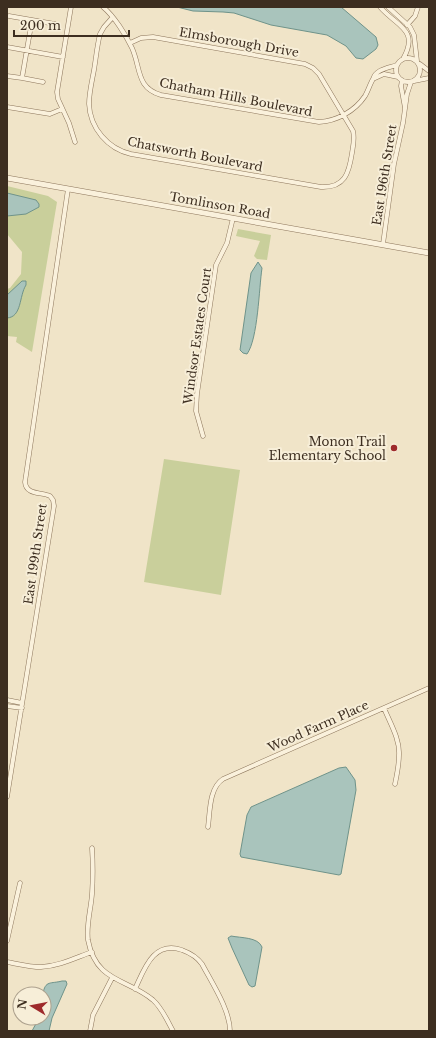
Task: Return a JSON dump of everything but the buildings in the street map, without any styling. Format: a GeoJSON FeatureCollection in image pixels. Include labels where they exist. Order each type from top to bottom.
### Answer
{"type":"FeatureCollection","features":[{"type":"Feature","properties":{"kind":"street"},"geometry":{"type":"LineString","coordinates":[[71,7],[57,92],[75,142]]}},
{"type":"Feature","properties":{"kind":"street","name":"Chatham Hills Boulevard"},"geometry":{"type":"LineString","coordinates":[[104,7],[130,43],[142,82],[150,91],[158,94],[313,122],[330,120],[344,115],[355,108],[363,99],[373,78]]}},
{"type":"Feature","properties":{"kind":"street"},"geometry":{"type":"LineString","coordinates":[[380,7],[403,28],[408,35],[409,45],[396,70],[400,79]]}},
{"type":"Feature","properties":{"kind":"street"},"geometry":{"type":"LineString","coordinates":[[388,7],[408,24],[414,35],[418,62],[421,71],[420,75],[413,82]]}},
{"type":"Feature","properties":{"kind":"street"},"geometry":{"type":"LineString","coordinates":[[403,28],[415,16],[418,7]]}},
{"type":"Feature","properties":{"kind":"street"},"geometry":{"type":"LineString","coordinates":[[9,16],[55,24]]}},
{"type":"Feature","properties":{"kind":"street","name":"Chatsworth Boulevard"},"geometry":{"type":"LineString","coordinates":[[112,18],[100,34],[89,102],[91,118],[96,129],[107,142],[119,150],[131,154],[317,187],[334,186],[348,174],[350,167],[354,136],[351,126],[344,115]]}},
{"type":"Feature","properties":{"kind":"street"},"geometry":{"type":"LineString","coordinates":[[22,78],[32,20]]}},
{"type":"Feature","properties":{"kind":"street","name":"Elmsborough Drive"},"geometry":{"type":"LineString","coordinates":[[130,43],[141,38],[153,37],[307,65],[319,74],[344,115]]}},
{"type":"Feature","properties":{"kind":"street"},"geometry":{"type":"LineString","coordinates":[[7,47],[62,57]]}},
{"type":"Feature","properties":{"kind":"street"},"geometry":{"type":"LineString","coordinates":[[402,59],[409,58],[418,62],[429,71]]}},
{"type":"Feature","properties":{"kind":"street"},"geometry":{"type":"LineString","coordinates":[[373,78],[374,74],[378,72],[397,66]]}},
{"type":"Feature","properties":{"kind":"street"},"geometry":{"type":"LineString","coordinates":[[373,78],[384,74],[405,82],[413,82],[429,78]]}},
{"type":"Feature","properties":{"kind":"street"},"geometry":{"type":"LineString","coordinates":[[7,76],[43,82]]}},
{"type":"Feature","properties":{"kind":"street","name":"East 196th Street"},"geometry":{"type":"LineString","coordinates":[[400,79],[405,108]]}},
{"type":"Feature","properties":{"kind":"street","name":"East 196th Street"},"geometry":{"type":"LineString","coordinates":[[383,244],[394,167],[407,94],[413,82]]}},
{"type":"Feature","properties":{"kind":"street"},"geometry":{"type":"LineString","coordinates":[[7,107],[50,114],[62,109]]}},
{"type":"Feature","properties":{"kind":"street","name":"Tomlinson Road"},"geometry":{"type":"LineString","coordinates":[[7,178],[429,253]]}},
{"type":"Feature","properties":{"kind":"street","name":"East 199th Street"},"geometry":{"type":"LineString","coordinates":[[7,797],[54,502],[48,495],[30,491],[26,487],[25,482],[68,190]]}},
{"type":"Feature","properties":{"kind":"street","name":"Windsor Estates Court"},"geometry":{"type":"LineString","coordinates":[[204,436],[196,411],[197,394],[216,265],[227,243],[233,218]]}},
{"type":"Feature","properties":{"kind":"street","name":"Wood Farm Place"},"geometry":{"type":"LineString","coordinates":[[208,827],[217,784],[227,777],[429,688]]}},
{"type":"Feature","properties":{"kind":"street"},"geometry":{"type":"LineString","coordinates":[[7,700],[22,703]]}},
{"type":"Feature","properties":{"kind":"street"},"geometry":{"type":"LineString","coordinates":[[7,706],[22,708]]}},
{"type":"Feature","properties":{"kind":"street"},"geometry":{"type":"LineString","coordinates":[[384,708],[399,747],[399,760],[395,784]]}},
{"type":"Feature","properties":{"kind":"street"},"geometry":{"type":"LineString","coordinates":[[92,848],[92,894],[87,933],[92,952],[98,964],[112,978],[147,996],[156,1003],[173,1031]]}},
{"type":"Feature","properties":{"kind":"street"},"geometry":{"type":"LineString","coordinates":[[7,941],[20,883]]}},
{"type":"Feature","properties":{"kind":"street"},"geometry":{"type":"LineString","coordinates":[[135,990],[149,960],[154,954],[163,949],[169,948],[183,951],[196,958],[202,964],[225,1009],[229,1019],[230,1031]]}},
{"type":"Feature","properties":{"kind":"street"},"geometry":{"type":"LineString","coordinates":[[7,962],[35,966],[49,966],[63,963],[92,952]]}},
{"type":"Feature","properties":{"kind":"street"},"geometry":{"type":"LineString","coordinates":[[90,1031],[93,1015],[112,978]]}},
{"type":"Feature","properties":{"kind":"green space"},"geometry":{"type":"Polygon","coordinates":[[[7,186],[48,196],[57,202],[32,352],[16,342],[17,337],[7,336],[7,289],[10,288],[21,274],[22,252],[7,234],[7,186]]]}},
{"type":"Feature","properties":{"kind":"green space"},"geometry":{"type":"Polygon","coordinates":[[[238,229],[271,235],[267,260],[257,259],[254,256],[260,241],[236,236],[238,229]]]}},
{"type":"Feature","properties":{"kind":"green space"},"geometry":{"type":"Polygon","coordinates":[[[164,459],[240,470],[221,595],[144,582],[164,459]]]}},
{"type":"Feature","properties":{"kind":"water"},"geometry":{"type":"Polygon","coordinates":[[[177,7],[341,7],[376,37],[378,45],[376,49],[363,59],[356,58],[346,46],[327,35],[271,25],[234,13],[193,11],[177,7]]]}},
{"type":"Feature","properties":{"kind":"water"},"geometry":{"type":"Polygon","coordinates":[[[7,193],[36,200],[39,207],[26,214],[7,216],[7,193]]]}},
{"type":"Feature","properties":{"kind":"water"},"geometry":{"type":"Polygon","coordinates":[[[258,262],[262,268],[258,313],[254,337],[247,354],[240,350],[251,273],[258,262]]]}},
{"type":"Feature","properties":{"kind":"water"},"geometry":{"type":"Polygon","coordinates":[[[22,281],[26,281],[26,285],[18,310],[12,317],[7,318],[7,295],[22,281]]]}},
{"type":"Feature","properties":{"kind":"water"},"geometry":{"type":"Polygon","coordinates":[[[346,767],[355,780],[356,790],[341,874],[339,875],[241,857],[240,854],[247,815],[251,807],[339,768],[346,767]]]}},
{"type":"Feature","properties":{"kind":"water"},"geometry":{"type":"Polygon","coordinates":[[[231,936],[257,941],[262,947],[255,986],[252,987],[249,985],[228,938],[231,936]]]}},
{"type":"Feature","properties":{"kind":"water"},"geometry":{"type":"Polygon","coordinates":[[[66,981],[67,984],[52,1018],[52,986],[45,986],[49,983],[66,981]]]}},
{"type":"Feature","properties":{"kind":"water"},"geometry":{"type":"Polygon","coordinates":[[[35,1026],[50,1026],[49,1031],[32,1031],[35,1026]]]}},
{"type":"Feature","properties":{"kind":"place","name":"Monon Trail Elementary School"},"geometry":{"type":"Point","coordinates":[394,448]}}]}
